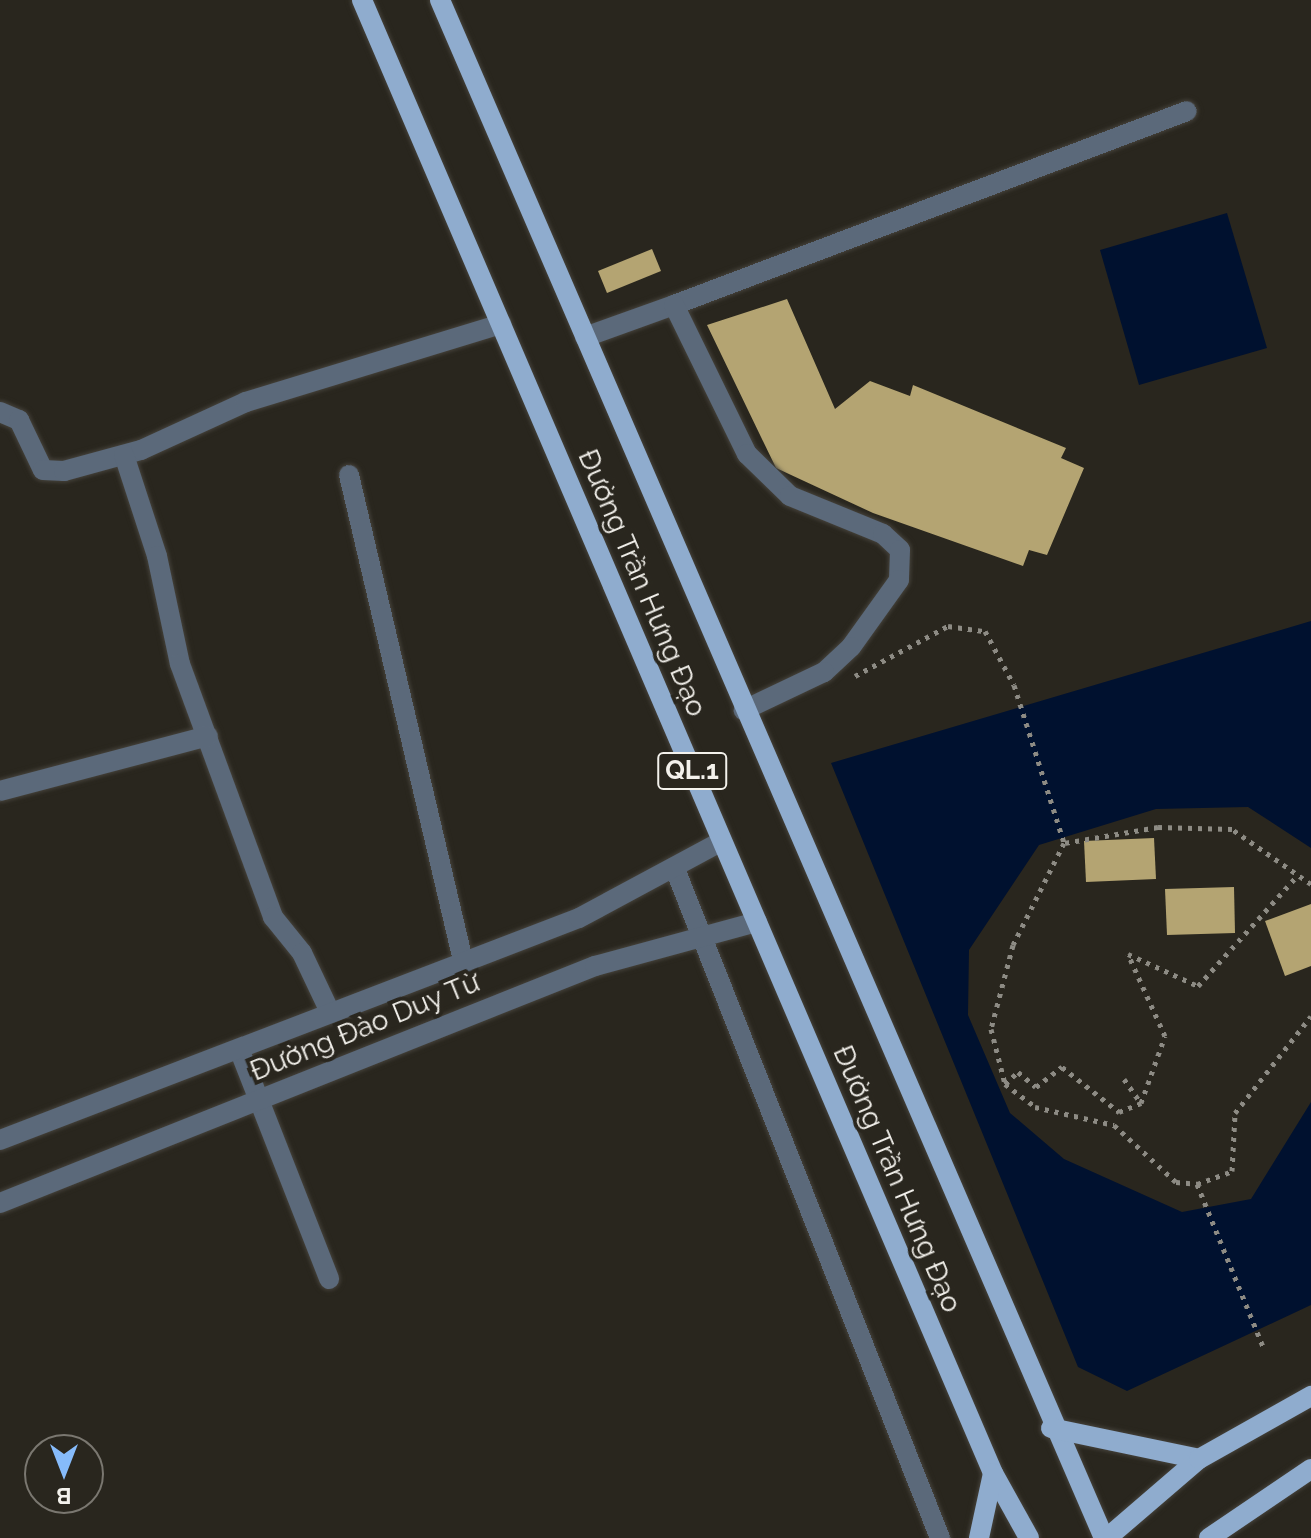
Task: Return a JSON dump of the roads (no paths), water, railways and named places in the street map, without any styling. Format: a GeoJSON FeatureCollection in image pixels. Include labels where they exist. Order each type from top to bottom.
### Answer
{"type":"FeatureCollection","features":[{"type":"Feature","properties":{"kind":"main road","name":"Đường Trần Hưng Đạo"},"geometry":{"type":"LineString","coordinates":[[362,0],[993,1473],[1029,1538]]}},
{"type":"Feature","properties":{"kind":"main road","name":"Đường Trần Hưng Đạo"},"geometry":{"type":"LineString","coordinates":[[440,0],[1051,1428],[1106,1538]]}},
{"type":"Feature","properties":{"kind":"main road"},"geometry":{"type":"LineString","coordinates":[[1106,1538],[1199,1459],[1311,1396]]}},
{"type":"Feature","properties":{"kind":"main road"},"geometry":{"type":"LineString","coordinates":[[1051,1428],[1199,1459]]}},
{"type":"Feature","properties":{"kind":"main road"},"geometry":{"type":"LineString","coordinates":[[1217,1535],[1311,1469]]}},
{"type":"Feature","properties":{"kind":"main road"},"geometry":{"type":"LineString","coordinates":[[979,1538],[993,1473]]}},
{"type":"Feature","properties":{"kind":"street"},"geometry":{"type":"LineString","coordinates":[[585,337],[1187,111]]}},
{"type":"Feature","properties":{"kind":"street"},"geometry":{"type":"LineString","coordinates":[[674,305],[747,454],[790,496],[883,534],[900,550],[899,580],[875,621],[824,672],[744,710]]}},
{"type":"Feature","properties":{"kind":"street"},"geometry":{"type":"LineString","coordinates":[[0,412],[19,420],[43,470],[124,455],[246,402],[501,324]]}},
{"type":"Feature","properties":{"kind":"street"},"geometry":{"type":"LineString","coordinates":[[124,455],[157,556],[180,664],[273,917],[302,953],[330,1012]]}},
{"type":"Feature","properties":{"kind":"street"},"geometry":{"type":"LineString","coordinates":[[349,475],[464,965]]}},
{"type":"Feature","properties":{"kind":"street"},"geometry":{"type":"LineString","coordinates":[[0,791],[208,736]]}},
{"type":"Feature","properties":{"kind":"street","name":"Đường Đào Duy Từ"},"geometry":{"type":"LineString","coordinates":[[0,1140],[330,1012],[464,965],[675,869],[722,841]]}},
{"type":"Feature","properties":{"kind":"street"},"geometry":{"type":"LineString","coordinates":[[675,869],[940,1538]]}},
{"type":"Feature","properties":{"kind":"street","name":"Đường Đào Duy Từ"},"geometry":{"type":"LineString","coordinates":[[0,1203],[595,966],[757,922]]}},
{"type":"Feature","properties":{"kind":"street"},"geometry":{"type":"LineString","coordinates":[[239,1049],[329,1279]]}},
{"type":"Feature","properties":{"kind":"water"},"geometry":{"type":"Polygon","coordinates":[[[1227,213],[1267,348],[1139,385],[1100,250],[1227,213]]]}},
{"type":"Feature","properties":{"kind":"water"},"geometry":{"type":"Polygon","coordinates":[[[1311,621],[1311,848],[1248,807],[1156,809],[1039,845],[969,950],[968,1015],[1010,1113],[1064,1159],[1182,1212],[1251,1199],[1311,1102],[1311,1305],[1127,1391],[1078,1367],[831,763],[1311,621]]]}}]}
